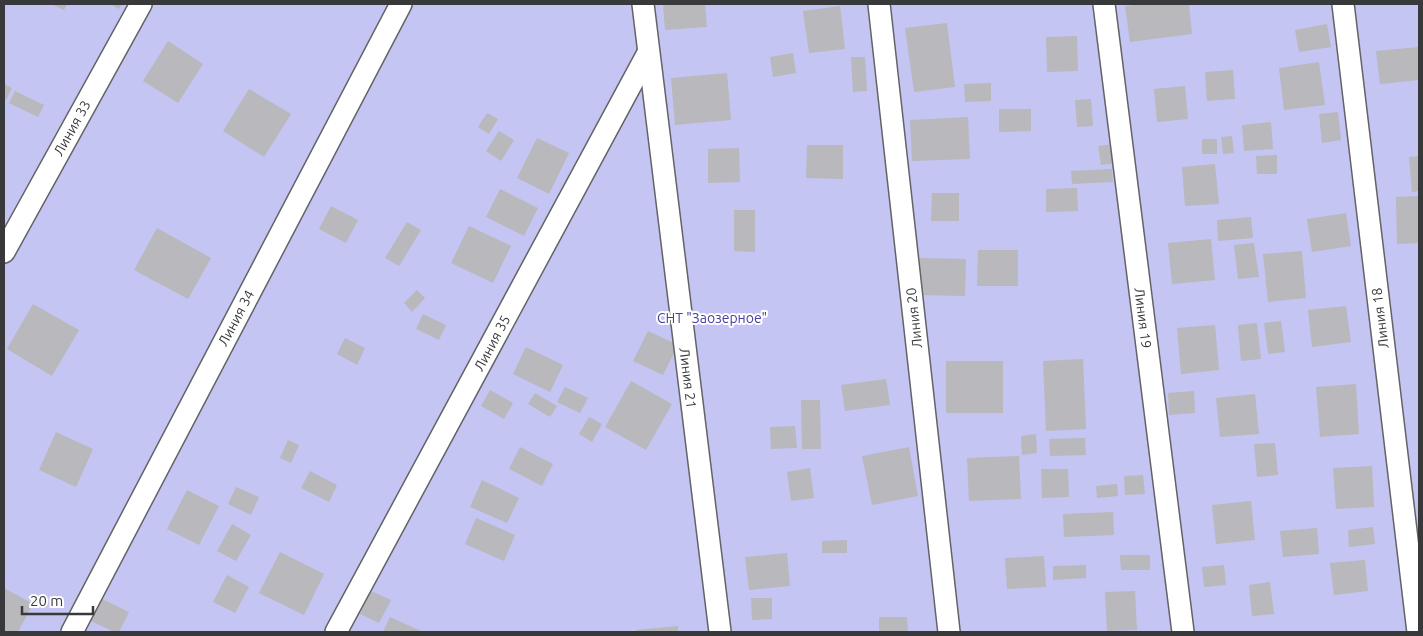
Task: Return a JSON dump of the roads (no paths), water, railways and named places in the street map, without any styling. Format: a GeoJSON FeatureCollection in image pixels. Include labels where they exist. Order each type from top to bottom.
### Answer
{"type":"FeatureCollection","features":[{"type":"Feature","properties":{"kind":"street","name":"Линия 33"},"geometry":{"type":"LineString","coordinates":[[4,252],[141,4]]}},
{"type":"Feature","properties":{"kind":"street","name":"Линия 34"},"geometry":{"type":"LineString","coordinates":[[72,632],[401,4]]}},
{"type":"Feature","properties":{"kind":"street","name":"Линия 21"},"geometry":{"type":"LineString","coordinates":[[643,4],[720,632]]}},
{"type":"Feature","properties":{"kind":"street","name":"Линия 20"},"geometry":{"type":"LineString","coordinates":[[879,4],[949,632]]}},
{"type":"Feature","properties":{"kind":"street","name":"Линия 19"},"geometry":{"type":"LineString","coordinates":[[1104,4],[1183,632]]}},
{"type":"Feature","properties":{"kind":"street","name":"Линия 18"},"geometry":{"type":"LineString","coordinates":[[1343,4],[1418,632]]}},
{"type":"Feature","properties":{"kind":"street","name":"Линия 35"},"geometry":{"type":"LineString","coordinates":[[336,632],[648,53]]}},
{"type":"Feature","properties":{"kind":"park label","name":"СНТ \"Заозерное\""},"geometry":{"type":"Point","coordinates":[712,318]}}]}
